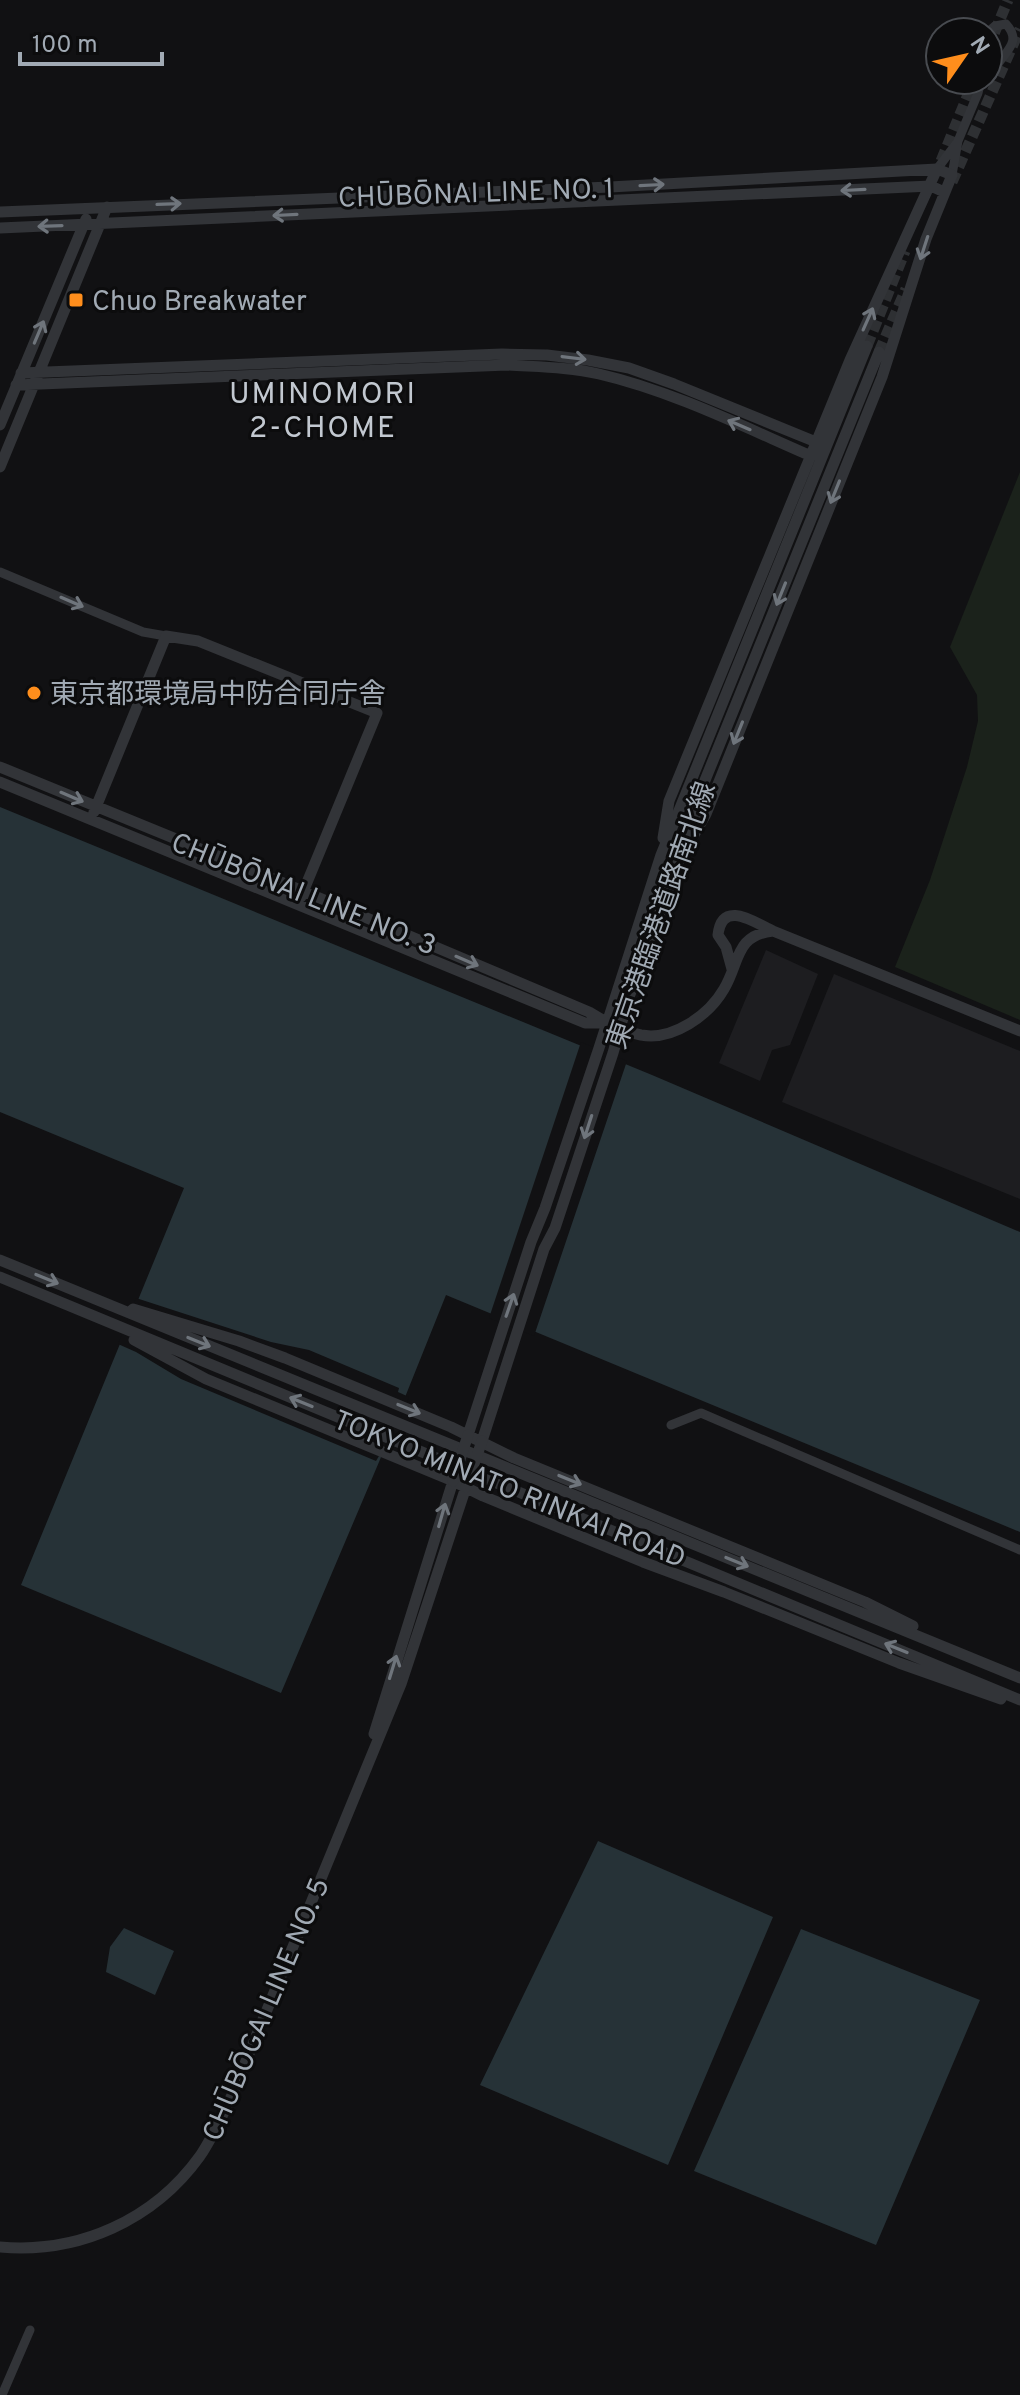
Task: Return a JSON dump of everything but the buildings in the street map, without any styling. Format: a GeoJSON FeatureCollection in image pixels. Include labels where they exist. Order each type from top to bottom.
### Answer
{"type":"FeatureCollection","features":[{"type":"Feature","properties":{"kind":"street"},"geometry":{"type":"LineString","coordinates":[[1016,32],[1017,47]]}},
{"type":"Feature","properties":{"kind":"street"},"geometry":{"type":"LineString","coordinates":[[679,861],[706,814],[882,377],[926,239],[952,175],[958,141],[977,96]]}},
{"type":"Feature","properties":{"kind":"street"},"geometry":{"type":"LineString","coordinates":[[661,855],[669,801],[816,442],[937,169],[958,141]]}},
{"type":"Feature","properties":{"kind":"street","name":"CHŪBŌNAI LINE NO. 1"},"geometry":{"type":"LineString","coordinates":[[0,212],[610,187],[937,169],[952,175]]}},
{"type":"Feature","properties":{"kind":"street","name":"CHŪBŌNAI LINE NO. 1"},"geometry":{"type":"LineString","coordinates":[[0,228],[931,186],[944,192]]}},
{"type":"Feature","properties":{"kind":"street"},"geometry":{"type":"LineString","coordinates":[[0,467],[107,207]]}},
{"type":"Feature","properties":{"kind":"street"},"geometry":{"type":"LineString","coordinates":[[0,425],[91,208]]}},
{"type":"Feature","properties":{"kind":"street","name":"東京港臨港道路南北線"},"geometry":{"type":"LineString","coordinates":[[453,1481],[661,855],[867,346]]}},
{"type":"Feature","properties":{"kind":"street","name":"東京港臨港道路南北線"},"geometry":{"type":"LineString","coordinates":[[466,1487],[697,800],[879,352]]}},
{"type":"Feature","properties":{"kind":"street"},"geometry":{"type":"LineString","coordinates":[[16,385],[36,379],[502,354],[547,355],[629,368],[816,442]]}},
{"type":"Feature","properties":{"kind":"street"},"geometry":{"type":"LineString","coordinates":[[21,373],[36,379],[507,365],[551,367],[597,373],[643,385],[811,456]]}},
{"type":"Feature","properties":{"kind":"street"},"geometry":{"type":"LineString","coordinates":[[0,572],[143,632],[198,641],[377,713],[297,905]]}},
{"type":"Feature","properties":{"kind":"street"},"geometry":{"type":"LineString","coordinates":[[90,820],[166,636]]}},
{"type":"Feature","properties":{"kind":"street","name":"CHŪBŌNAI LINE NO. 3"},"geometry":{"type":"LineString","coordinates":[[0,767],[303,891],[589,1012],[606,1023],[644,1036],[668,1033],[691,1023],[717,1000],[741,949],[749,939]]}},
{"type":"Feature","properties":{"kind":"street","name":"CHŪBŌNAI LINE NO. 3"},"geometry":{"type":"LineString","coordinates":[[0,782],[585,1023],[606,1023]]}},
{"type":"Feature","properties":{"kind":"street"},"geometry":{"type":"LineString","coordinates":[[732,969],[726,947],[718,935],[721,921],[737,915],[1020,1031]]}},
{"type":"Feature","properties":{"kind":"street"},"geometry":{"type":"LineString","coordinates":[[747,920],[751,932],[749,939]]}},
{"type":"Feature","properties":{"kind":"street"},"geometry":{"type":"LineString","coordinates":[[749,939],[755,934],[773,931]]}},
{"type":"Feature","properties":{"kind":"street","name":"TOKYO MINATO RINKAI ROAD"},"geometry":{"type":"LineString","coordinates":[[0,1260],[1020,1678]]}},
{"type":"Feature","properties":{"kind":"street","name":"TOKYO MINATO RINKAI ROAD"},"geometry":{"type":"LineString","coordinates":[[0,1277],[1020,1703]]}},
{"type":"Feature","properties":{"kind":"street"},"geometry":{"type":"LineString","coordinates":[[97,1300],[149,1312],[239,1341],[865,1602],[995,1668]]}},
{"type":"Feature","properties":{"kind":"street"},"geometry":{"type":"LineString","coordinates":[[103,1321],[206,1379],[643,1562],[899,1663],[1020,1703]]}},
{"type":"Feature","properties":{"kind":"street"},"geometry":{"type":"LineString","coordinates":[[671,1425],[701,1413],[1020,1550]]}},
{"type":"Feature","properties":{"kind":"street","name":"CHŪBŌGAI LINE NO. 5"},"geometry":{"type":"LineString","coordinates":[[356,1796],[411,1609],[453,1481]]}},
{"type":"Feature","properties":{"kind":"street","name":"CHŪBŌGAI LINE NO. 5"},"geometry":{"type":"LineString","coordinates":[[0,2247],[24,2249],[63,2245],[97,2236],[146,2211],[183,2177],[214,2133],[401,1684],[466,1487]]}},
{"type":"Feature","properties":{"kind":"street"},"geometry":{"type":"LineString","coordinates":[[2,2395],[30,2330]]}},
{"type":"Feature","properties":{"kind":"shaded area"},"geometry":{"type":"Polygon","coordinates":[[[1020,472],[1020,1020],[895,967],[930,880],[967,767],[978,721],[977,695],[950,647],[1020,472]]]}},
{"type":"Feature","properties":{"kind":"shaded area"},"geometry":{"type":"Polygon","coordinates":[[[0,807],[652,1075],[1020,1232],[1020,1532],[446,1295],[281,1693],[21,1585],[184,1188],[0,1112],[0,807]]]}},
{"type":"Feature","properties":{"kind":"shaded area"},"geometry":{"type":"Polygon","coordinates":[[[766,950],[818,974],[790,1045],[772,1050],[760,1081],[719,1063],[766,950]]]}},
{"type":"Feature","properties":{"kind":"shaded area"},"geometry":{"type":"Polygon","coordinates":[[[834,974],[1020,1051],[1020,1199],[782,1102],[834,974]]]}},
{"type":"Feature","properties":{"kind":"shaded area"},"geometry":{"type":"Polygon","coordinates":[[[598,1841],[773,1917],[668,2165],[480,2085],[598,1841]]]}},
{"type":"Feature","properties":{"kind":"shaded area"},"geometry":{"type":"Polygon","coordinates":[[[124,1928],[174,1951],[155,1995],[106,1972],[110,1947],[124,1928]]]}},
{"type":"Feature","properties":{"kind":"shaded area"},"geometry":{"type":"Polygon","coordinates":[[[801,1929],[980,2000],[876,2245],[694,2171],[801,1929]]]}},
{"type":"Feature","properties":{"kind":"pier"},"geometry":{"type":"Polygon","coordinates":[[[581,1042],[627,1061],[534,1336],[489,1318],[581,1042]]]}},
{"type":"Feature","properties":{"kind":"pier"},"geometry":{"type":"Polygon","coordinates":[[[136,1298],[271,1342],[309,1350],[399,1388],[398,1392],[409,1397],[385,1458],[379,1456],[376,1461],[181,1379],[118,1344],[136,1298]]]}},
{"type":"Feature","properties":{"kind":"tunnel"},"geometry":{"type":"LineString","coordinates":[[1001,16],[1008,0]]}},
{"type":"Feature","properties":{"kind":"tunnel"},"geometry":{"type":"LineString","coordinates":[[952,182],[1020,29]]}},
{"type":"Feature","properties":{"kind":"tunnel"},"geometry":{"type":"LineString","coordinates":[[941,161],[967,96]]}},
{"type":"Feature","properties":{"kind":"tunnel"},"geometry":{"type":"LineString","coordinates":[[867,346],[905,251]]}},
{"type":"Feature","properties":{"kind":"tunnel"},"geometry":{"type":"LineString","coordinates":[[879,352],[906,289]]}},
{"type":"Feature","properties":{"kind":"place","name":"Chuo Breakwater"},"geometry":{"type":"Point","coordinates":[76,300]}},
{"type":"Feature","properties":{"kind":"place","name":"東京都環境局中防合同庁舎"},"geometry":{"type":"Point","coordinates":[34,693]}},
{"type":"Feature","properties":{"kind":"district","name":"UMINOMORI 2-CHOME"},"geometry":{"type":"Point","coordinates":[323,410]}}]}
